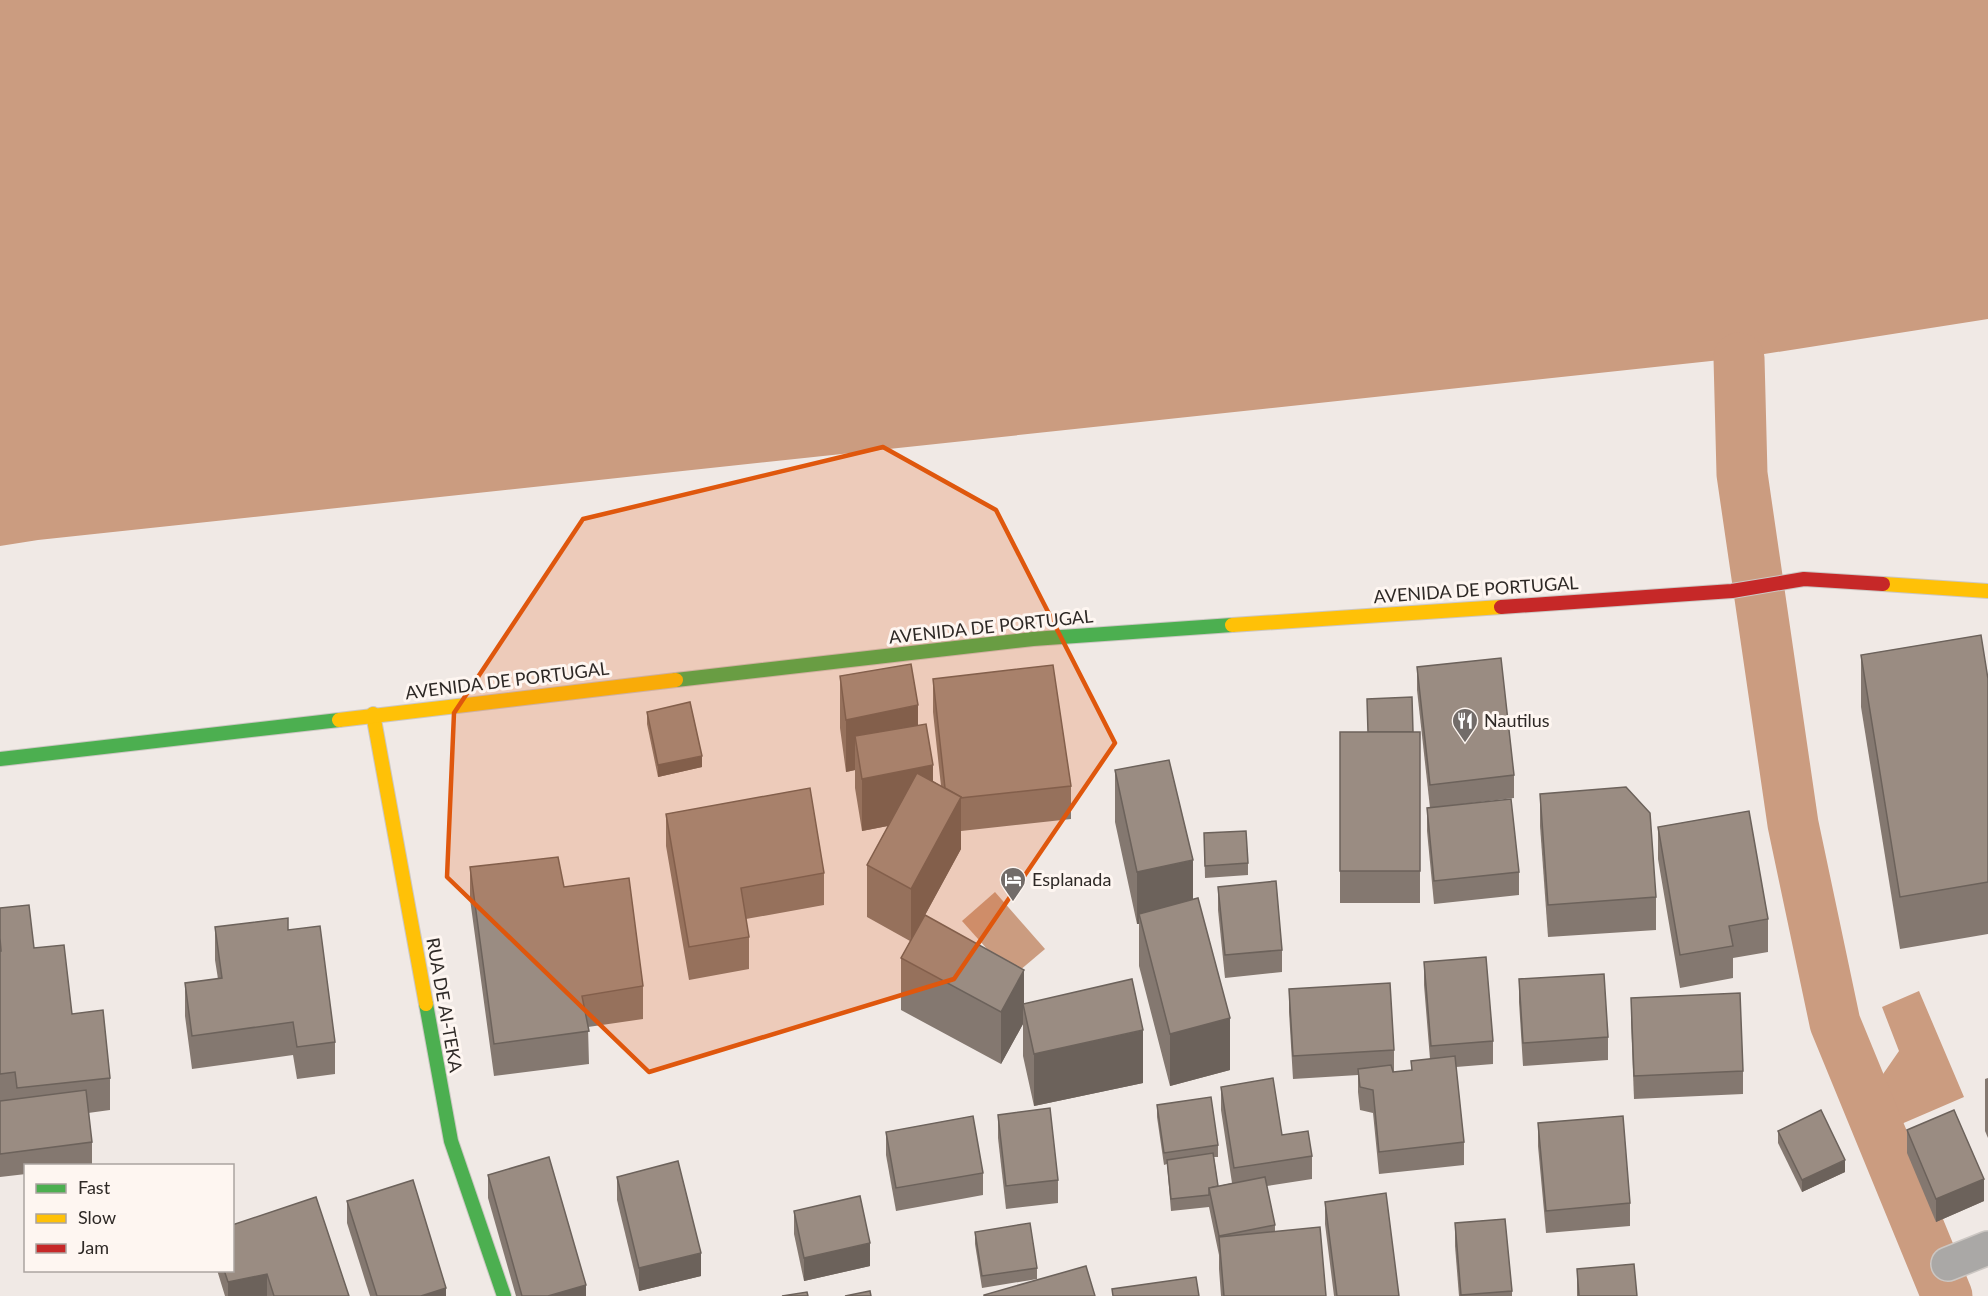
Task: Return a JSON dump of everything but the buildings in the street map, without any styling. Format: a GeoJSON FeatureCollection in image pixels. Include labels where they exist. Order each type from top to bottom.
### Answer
{"type":"FeatureCollection","features":[{"type":"Feature","properties":{"kind":"main road","name":"AVENIDA DE PORTUGAL"},"geometry":{"type":"LineString","coordinates":[[0,759],[1033,639],[1732,591],[1804,579],[1988,591]]}},
{"type":"Feature","properties":{"kind":"main road","name":"RUA DE AI-TEKA"},"geometry":{"type":"LineString","coordinates":[[373,714],[451,1141],[504,1296]]}},
{"type":"Feature","properties":{"kind":"street"},"geometry":{"type":"LineString","coordinates":[[1948,1264],[1988,1248]]}},
{"type":"Feature","properties":{"kind":"highlighted area"},"geometry":{"type":"Polygon","coordinates":[[[883,447],[996,510],[1115,743],[954,979],[649,1072],[447,877],[454,713],[583,519],[883,447]]]}},
{"type":"Feature","properties":{"kind":"shaded area"},"geometry":{"type":"Polygon","coordinates":[[[0,0],[1988,0],[1988,319],[1739,358],[38,540],[0,546],[0,0]]]}},
{"type":"Feature","properties":{"kind":"shaded area"},"geometry":{"type":"Polygon","coordinates":[[[995,892],[1045,949],[1012,977],[962,921],[995,892]]]}},
{"type":"Feature","properties":{"kind":"shaded area"},"geometry":{"type":"Polygon","coordinates":[[[1919,991],[1964,1097],[1899,1125],[1881,1077],[1899,1051],[1882,1007],[1919,991]]]}},
{"type":"Feature","properties":{"kind":"waterway"},"geometry":{"type":"LineString","coordinates":[[1739,358],[1742,474],[1793,824],[1835,1023],[1947,1296]]}},
{"type":"Feature","properties":{"kind":"traffic: fast"},"geometry":{"type":"LineString","coordinates":[[676,680],[1033,639],[1232,625]]}},
{"type":"Feature","properties":{"kind":"traffic: fast"},"geometry":{"type":"LineString","coordinates":[[0,759],[339,720]]}},
{"type":"Feature","properties":{"kind":"traffic: fast"},"geometry":{"type":"LineString","coordinates":[[426,1004],[451,1141],[504,1296]]}},
{"type":"Feature","properties":{"kind":"traffic: slow"},"geometry":{"type":"LineString","coordinates":[[1883,584],[1988,591]]}},
{"type":"Feature","properties":{"kind":"traffic: slow"},"geometry":{"type":"LineString","coordinates":[[1232,625],[1501,607]]}},
{"type":"Feature","properties":{"kind":"traffic: slow"},"geometry":{"type":"LineString","coordinates":[[339,720],[676,680]]}},
{"type":"Feature","properties":{"kind":"traffic: slow"},"geometry":{"type":"LineString","coordinates":[[373,714],[426,1004]]}},
{"type":"Feature","properties":{"kind":"traffic: jam"},"geometry":{"type":"LineString","coordinates":[[1501,607],[1732,591],[1804,579],[1883,584]]}},
{"type":"Feature","properties":{"kind":"place","name":"Nautilus"},"geometry":{"type":"Point","coordinates":[1465,744]}},
{"type":"Feature","properties":{"kind":"place","name":"Esplanada"},"geometry":{"type":"Point","coordinates":[1013,903]}}]}
